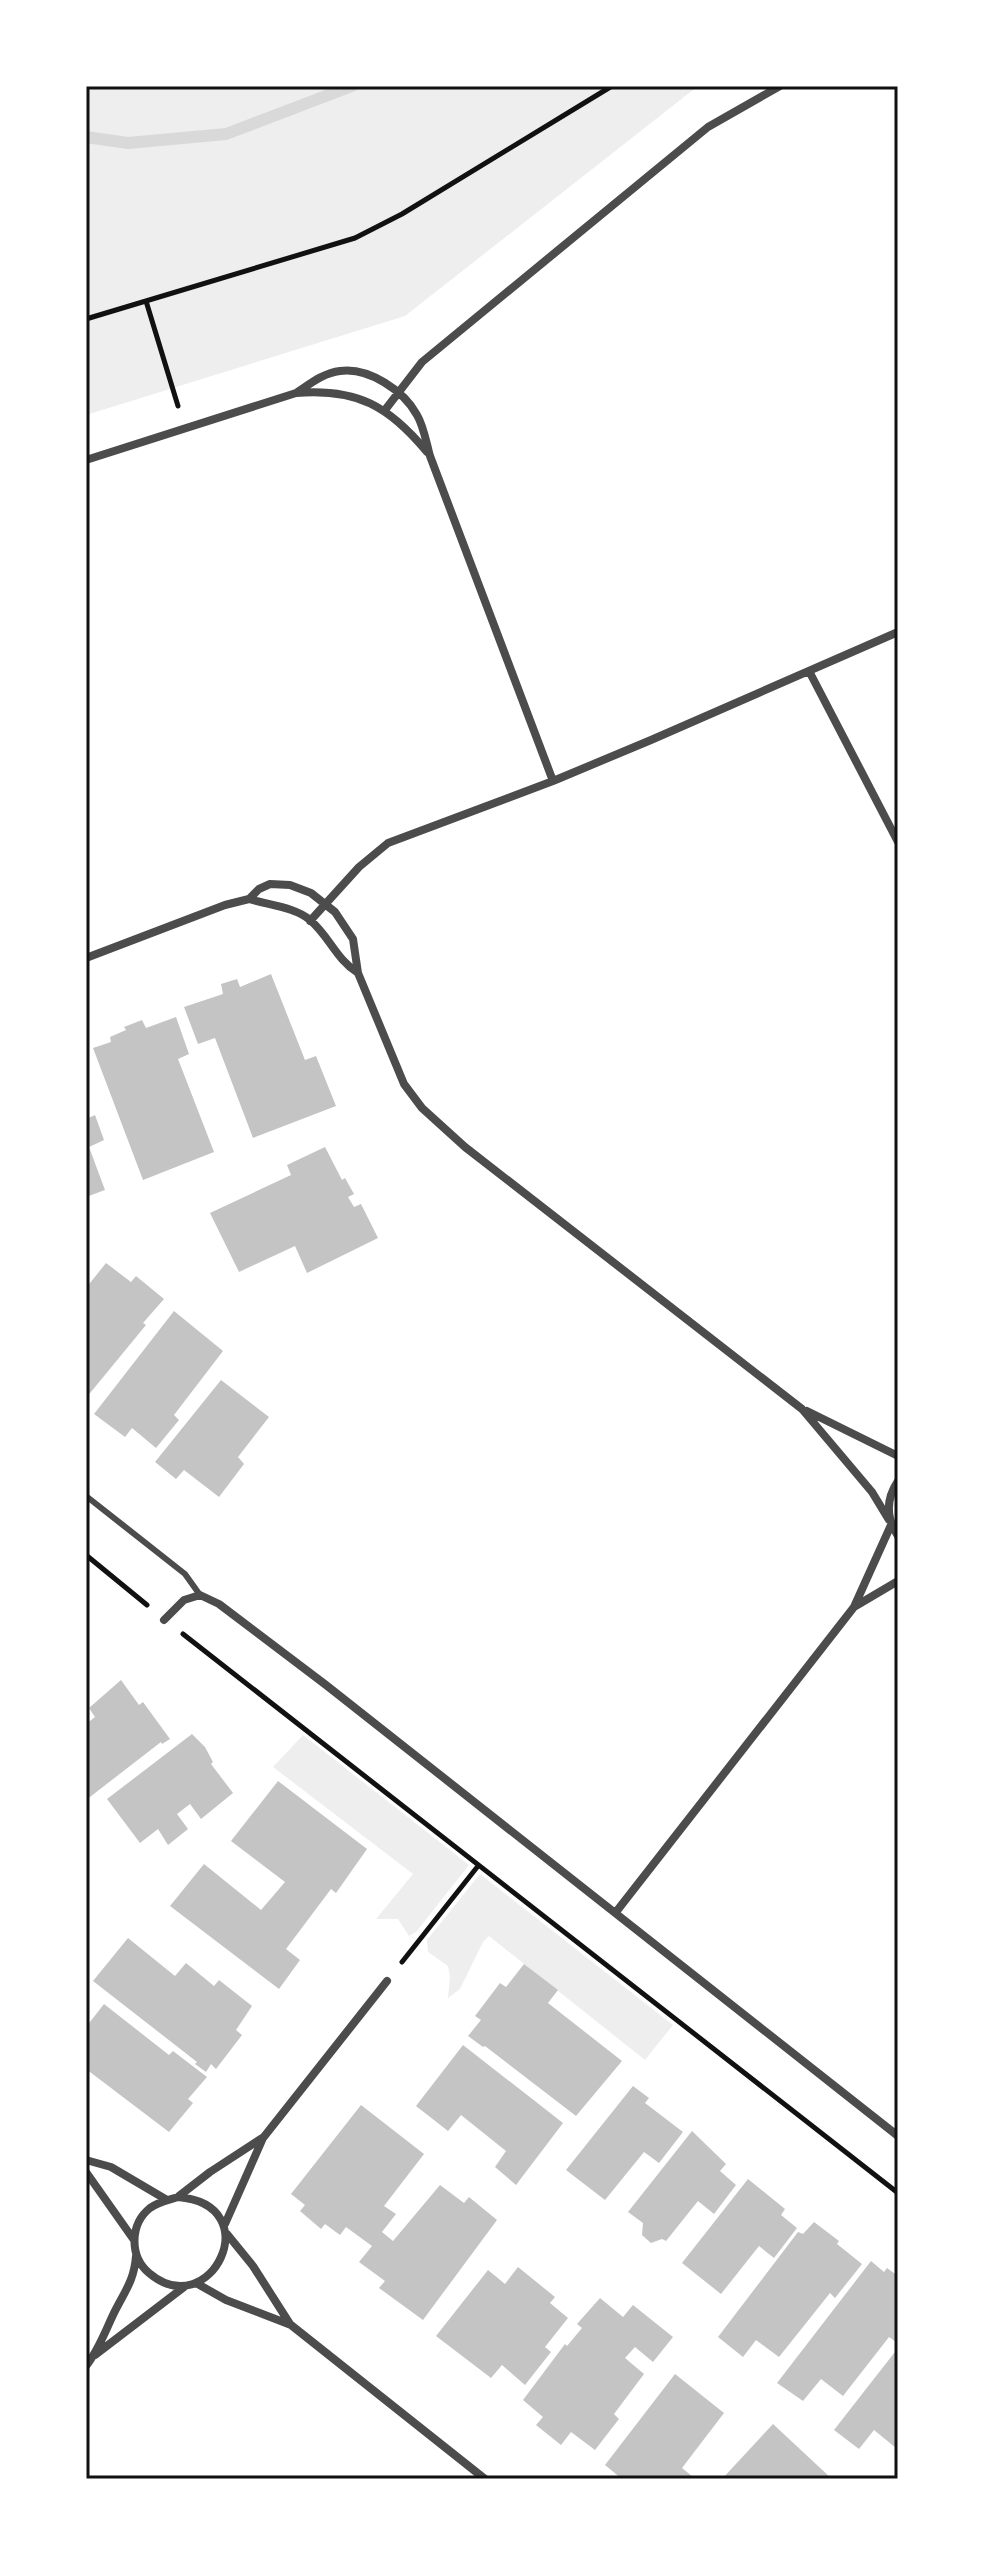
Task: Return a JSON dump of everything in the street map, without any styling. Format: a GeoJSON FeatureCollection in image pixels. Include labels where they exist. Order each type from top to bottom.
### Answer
{"type":"FeatureCollection","features":[{"type":"Feature","properties":{"kind":"street"},"geometry":{"type":"LineString","coordinates":[[385,410],[422,362],[708,127],[780,86]]}},
{"type":"Feature","properties":{"kind":"street"},"geometry":{"type":"LineString","coordinates":[[296,393],[317,379],[343,370],[371,376],[398,390],[417,415],[553,781]]}},
{"type":"Feature","properties":{"kind":"street"},"geometry":{"type":"LineString","coordinates":[[86,460],[296,393],[323,391],[360,398],[385,410],[413,435],[430,456]]}},
{"type":"Feature","properties":{"kind":"street"},"geometry":{"type":"LineString","coordinates":[[310,921],[359,867],[388,843],[553,781],[898,632]]}},
{"type":"Feature","properties":{"kind":"street"},"geometry":{"type":"LineString","coordinates":[[809,671],[898,842]]}},
{"type":"Feature","properties":{"kind":"street"},"geometry":{"type":"LineString","coordinates":[[86,958],[225,905],[249,899],[259,889],[279,883],[311,893],[325,903],[353,939],[358,973],[404,1084],[433,1118],[465,1147],[802,1409],[898,1456]]}},
{"type":"Feature","properties":{"kind":"street"},"geometry":{"type":"LineString","coordinates":[[249,899],[283,907],[310,921],[336,955],[358,973]]}},
{"type":"Feature","properties":{"kind":"street"},"geometry":{"type":"LineString","coordinates":[[802,1409],[872,1492],[898,1536]]}},
{"type":"Feature","properties":{"kind":"street"},"geometry":{"type":"LineString","coordinates":[[616,1912],[854,1607],[890,1522],[889,1499],[898,1481]]}},
{"type":"Feature","properties":{"kind":"street"},"geometry":{"type":"LineString","coordinates":[[854,1607],[898,1581]]}},
{"type":"Feature","properties":{"kind":"street"},"geometry":{"type":"LineString","coordinates":[[164,1620],[184,1600],[200,1595],[219,1604],[315,1676],[898,2136]]}},
{"type":"Feature","properties":{"kind":"street"},"geometry":{"type":"LineString","coordinates":[[225,2224],[263,2138],[387,1981]]}},
{"type":"Feature","properties":{"kind":"street"},"geometry":{"type":"LineString","coordinates":[[134,2240],[142,2216],[156,2204],[178,2197],[263,2138]]}},
{"type":"Feature","properties":{"kind":"street"},"geometry":{"type":"LineString","coordinates":[[86,2160],[111,2167],[167,2200]]}},
{"type":"Feature","properties":{"kind":"street"},"geometry":{"type":"LineString","coordinates":[[86,2172],[134,2240],[143,2267],[152,2275],[184,2287]]}},
{"type":"Feature","properties":{"kind":"street"},"geometry":{"type":"LineString","coordinates":[[86,2366],[95,2355],[184,2287],[206,2278],[220,2260],[227,2234],[225,2224],[204,2204],[178,2197]]}},
{"type":"Feature","properties":{"kind":"street"},"geometry":{"type":"LineString","coordinates":[[227,2234],[253,2266],[291,2325]]}},
{"type":"Feature","properties":{"kind":"street"},"geometry":{"type":"LineString","coordinates":[[95,2355],[115,2310],[131,2285],[137,2255]]}},
{"type":"Feature","properties":{"kind":"street"},"geometry":{"type":"LineString","coordinates":[[196,2283],[226,2300],[291,2325],[485,2479]]}},
{"type":"Feature","properties":{"kind":"lane"},"geometry":{"type":"LineString","coordinates":[[86,1496],[185,1574],[200,1595]]}},
{"type":"Feature","properties":{"kind":"path"},"geometry":{"type":"LineString","coordinates":[[86,319],[355,238],[402,214],[612,86]]}},
{"type":"Feature","properties":{"kind":"path"},"geometry":{"type":"LineString","coordinates":[[146,301],[185,430]]}},
{"type":"Feature","properties":{"kind":"path"},"geometry":{"type":"LineString","coordinates":[[86,1555],[164,1620],[898,2193]]}},
{"type":"Feature","properties":{"kind":"path"},"geometry":{"type":"LineString","coordinates":[[387,1981],[478,1866]]}},
{"type":"Feature","properties":{"kind":"shaded area"},"geometry":{"type":"Polygon","coordinates":[[[86,86],[698,86],[405,316],[86,415],[86,86]]]}},
{"type":"Feature","properties":{"kind":"shaded area"},"geometry":{"type":"Polygon","coordinates":[[[303,1735],[469,1865],[416,1932],[409,1936],[398,1919],[376,1919],[413,1874],[273,1767],[303,1735]]]}},
{"type":"Feature","properties":{"kind":"shaded area"},"geometry":{"type":"Polygon","coordinates":[[[480,1874],[673,2025],[645,2060],[489,1936],[460,1989],[448,1998],[448,1966],[428,1952],[427,1940],[480,1874]]]}},
{"type":"Feature","properties":{"kind":"building"},"geometry":{"type":"Polygon","coordinates":[[[271,974],[305,1060],[316,1056],[336,1106],[253,1138],[215,1038],[198,1044],[184,1007],[223,994],[221,984],[237,979],[240,987],[271,974]]]}},
{"type":"Feature","properties":{"kind":"building"},"geometry":{"type":"Polygon","coordinates":[[[176,1017],[189,1054],[178,1059],[214,1152],[143,1180],[93,1048],[111,1042],[110,1037],[126,1030],[124,1027],[142,1020],[146,1028],[176,1017]]]}},
{"type":"Feature","properties":{"kind":"building"},"geometry":{"type":"Polygon","coordinates":[[[95,1115],[104,1140],[89,1147],[105,1190],[86,1197],[86,1119],[95,1115]]]}},
{"type":"Feature","properties":{"kind":"building"},"geometry":{"type":"Polygon","coordinates":[[[325,1147],[342,1180],[345,1178],[354,1194],[348,1197],[354,1207],[361,1204],[378,1238],[307,1273],[295,1246],[239,1272],[210,1213],[291,1175],[287,1165],[325,1147]]]}},
{"type":"Feature","properties":{"kind":"building"},"geometry":{"type":"Polygon","coordinates":[[[106,1263],[131,1282],[136,1276],[164,1299],[86,1398],[86,1288],[106,1263]]]}},
{"type":"Feature","properties":{"kind":"building"},"geometry":{"type":"Polygon","coordinates":[[[174,1311],[223,1351],[174,1415],[179,1420],[156,1448],[132,1428],[125,1437],[94,1414],[174,1311]]]}},
{"type":"Feature","properties":{"kind":"building"},"geometry":{"type":"Polygon","coordinates":[[[221,1380],[269,1417],[238,1457],[244,1464],[219,1497],[184,1470],[176,1479],[155,1462],[221,1380]]]}},
{"type":"Feature","properties":{"kind":"building"},"geometry":{"type":"Polygon","coordinates":[[[121,1680],[139,1705],[143,1702],[170,1739],[161,1742],[86,1800],[86,1724],[95,1717],[89,1708],[121,1680]]]}},
{"type":"Feature","properties":{"kind":"building"},"geometry":{"type":"Polygon","coordinates":[[[192,1734],[205,1747],[213,1762],[211,1764],[233,1793],[201,1819],[190,1804],[177,1814],[188,1829],[168,1845],[158,1829],[140,1843],[107,1799],[192,1734]]]}},
{"type":"Feature","properties":{"kind":"building"},"geometry":{"type":"Polygon","coordinates":[[[278,1781],[367,1849],[336,1893],[331,1889],[286,1949],[300,1960],[279,1989],[170,1906],[204,1864],[261,1910],[285,1882],[231,1841],[278,1781]]]}},
{"type":"Feature","properties":{"kind":"building"},"geometry":{"type":"Polygon","coordinates":[[[128,1938],[175,1976],[186,1963],[214,1986],[219,1980],[252,2006],[236,2030],[242,2035],[216,2069],[211,2064],[206,2072],[93,1981],[128,1938]]]}},
{"type":"Feature","properties":{"kind":"building"},"geometry":{"type":"Polygon","coordinates":[[[524,1964],[558,1990],[548,2003],[622,2061],[576,2116],[468,2036],[481,2020],[475,2016],[500,1983],[506,1987],[524,1964]]]}},
{"type":"Feature","properties":{"kind":"building"},"geometry":{"type":"Polygon","coordinates":[[[104,2004],[169,2055],[173,2051],[207,2077],[188,2099],[193,2103],[169,2132],[86,2069],[89,2054],[86,2052],[86,2027],[104,2004]]]}},
{"type":"Feature","properties":{"kind":"building"},"geometry":{"type":"Polygon","coordinates":[[[463,2045],[563,2123],[516,2185],[495,2167],[506,2151],[461,2115],[448,2131],[416,2106],[463,2045]]]}},
{"type":"Feature","properties":{"kind":"building"},"geometry":{"type":"Polygon","coordinates":[[[633,2086],[649,2098],[645,2103],[683,2132],[659,2163],[644,2152],[605,2200],[566,2170],[633,2086]]]}},
{"type":"Feature","properties":{"kind":"building"},"geometry":{"type":"Polygon","coordinates":[[[361,2105],[424,2154],[384,2206],[396,2214],[382,2232],[393,2241],[440,2185],[464,2203],[469,2197],[497,2220],[423,2320],[379,2288],[385,2281],[359,2262],[372,2246],[346,2227],[340,2235],[325,2224],[321,2229],[300,2211],[305,2205],[291,2194],[361,2105]]]}},
{"type":"Feature","properties":{"kind":"building"},"geometry":{"type":"Polygon","coordinates":[[[692,2131],[726,2164],[720,2171],[736,2185],[714,2214],[698,2201],[666,2241],[662,2239],[651,2243],[642,2235],[643,2223],[628,2212],[692,2131]]]}},
{"type":"Feature","properties":{"kind":"building"},"geometry":{"type":"Polygon","coordinates":[[[748,2179],[785,2209],[781,2215],[797,2228],[774,2258],[759,2246],[721,2294],[682,2263],[748,2179]]]}},
{"type":"Feature","properties":{"kind":"building"},"geometry":{"type":"Polygon","coordinates":[[[814,2222],[862,2264],[835,2298],[830,2293],[779,2357],[756,2340],[743,2357],[718,2337],[798,2232],[803,2234],[814,2222]]]}},
{"type":"Feature","properties":{"kind":"building"},"geometry":{"type":"Polygon","coordinates":[[[871,2261],[884,2272],[887,2268],[898,2276],[898,2339],[896,2342],[889,2337],[843,2396],[821,2379],[803,2401],[777,2383],[871,2261]]]}},
{"type":"Feature","properties":{"kind":"building"},"geometry":{"type":"Polygon","coordinates":[[[518,2267],[555,2297],[550,2303],[568,2318],[545,2347],[551,2352],[525,2385],[502,2365],[491,2378],[436,2336],[488,2270],[505,2284],[518,2267]]]}},
{"type":"Feature","properties":{"kind":"building"},"geometry":{"type":"Polygon","coordinates":[[[600,2298],[623,2317],[633,2305],[673,2337],[653,2362],[635,2347],[625,2358],[644,2374],[614,2414],[619,2419],[595,2450],[571,2432],[561,2445],[536,2425],[543,2417],[523,2400],[565,2344],[567,2346],[582,2328],[577,2324],[600,2298]]]}},
{"type":"Feature","properties":{"kind":"building"},"geometry":{"type":"Polygon","coordinates":[[[898,2348],[898,2446],[896,2448],[874,2430],[859,2449],[834,2430],[898,2348]]]}},
{"type":"Feature","properties":{"kind":"building"},"geometry":{"type":"Polygon","coordinates":[[[675,2374],[724,2413],[682,2468],[693,2477],[622,2479],[605,2465],[675,2374]]]}},
{"type":"Feature","properties":{"kind":"building"},"geometry":{"type":"Polygon","coordinates":[[[773,2424],[832,2479],[722,2479],[773,2424]]]}},
{"type":"Feature","properties":{"kind":"waterway"},"geometry":{"type":"LineString","coordinates":[[86,137],[128,143],[226,134],[352,86]]}}]}
